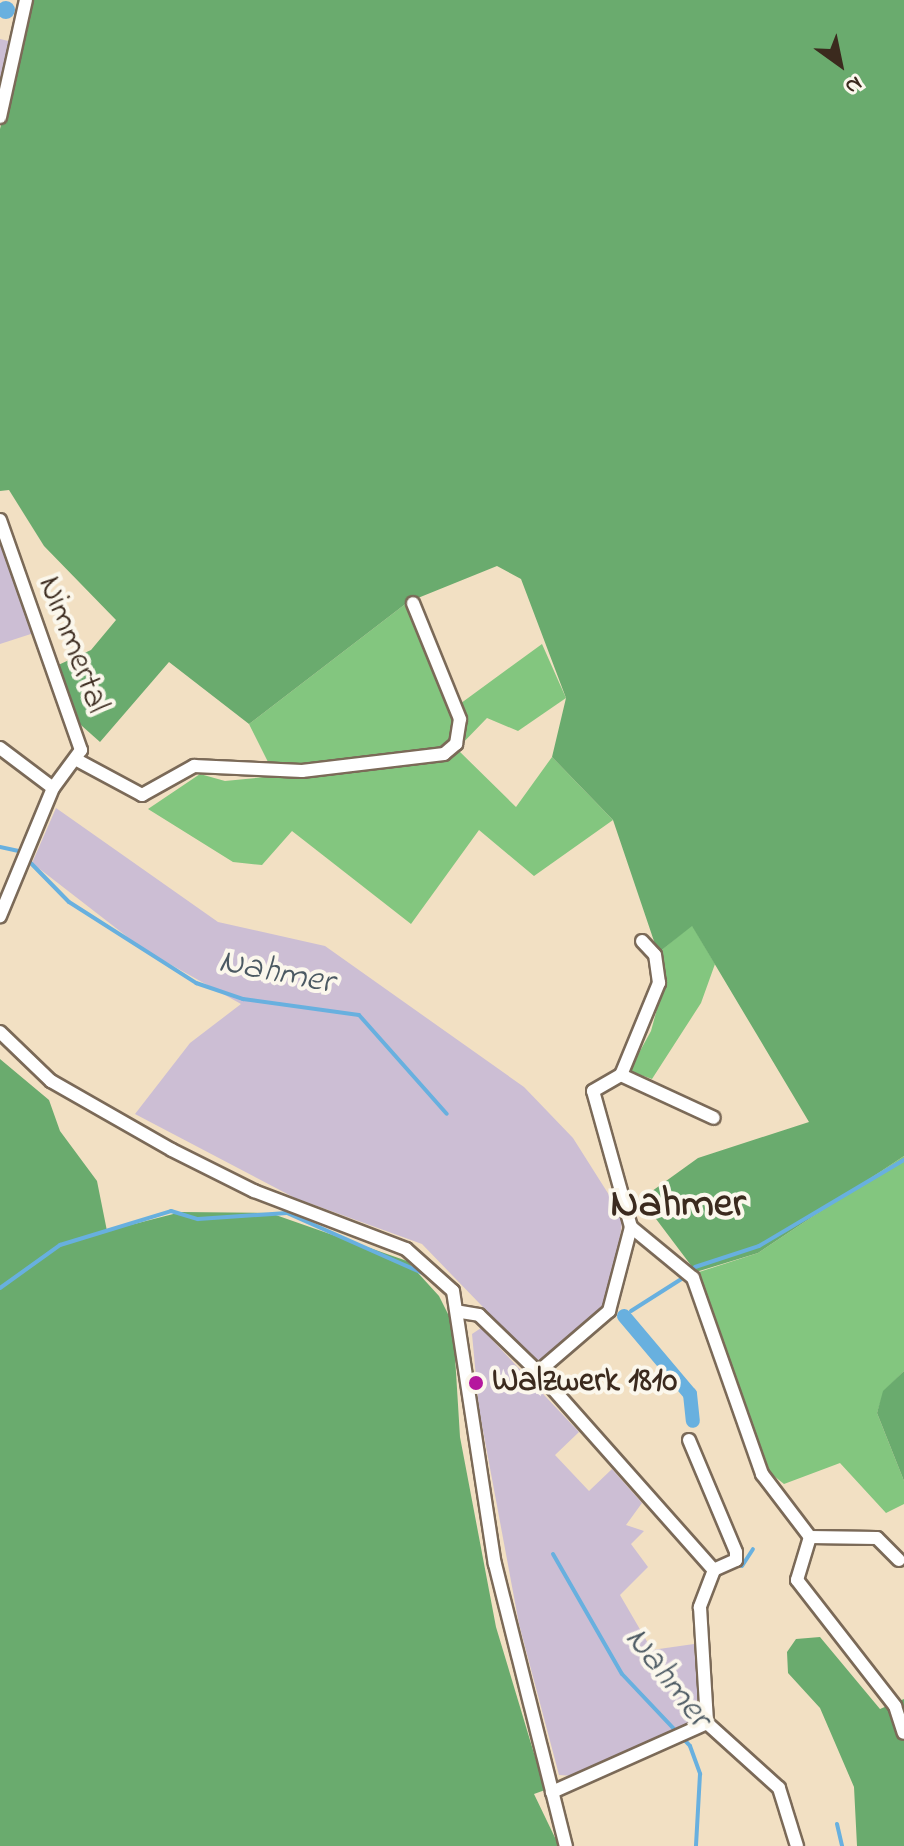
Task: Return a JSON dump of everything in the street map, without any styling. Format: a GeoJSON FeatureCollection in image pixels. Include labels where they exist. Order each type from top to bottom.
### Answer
{"type":"FeatureCollection","features":[{"type":"Feature","properties":{"kind":"street"},"geometry":{"type":"LineString","coordinates":[[0,117],[26,0]]}},
{"type":"Feature","properties":{"kind":"street","name":"Nimmertal"},"geometry":{"type":"LineString","coordinates":[[0,520],[79,741],[77,760],[53,788],[32,851],[0,916]]}},
{"type":"Feature","properties":{"kind":"street"},"geometry":{"type":"LineString","coordinates":[[77,760],[142,795],[194,766],[302,771],[444,754],[456,744],[460,719],[413,603]]}},
{"type":"Feature","properties":{"kind":"street"},"geometry":{"type":"LineString","coordinates":[[0,748],[53,788]]}},
{"type":"Feature","properties":{"kind":"street"},"geometry":{"type":"LineString","coordinates":[[538,1372],[609,1311],[631,1227],[591,1098],[621,1075],[659,983],[655,955],[642,941]]}},
{"type":"Feature","properties":{"kind":"street"},"geometry":{"type":"LineString","coordinates":[[0,1032],[51,1081],[172,1150],[417,1255],[444,1279],[461,1312],[470,1430],[495,1564],[566,1846]]}},
{"type":"Feature","properties":{"kind":"street"},"geometry":{"type":"LineString","coordinates":[[621,1075],[714,1118]]}},
{"type":"Feature","properties":{"kind":"street"},"geometry":{"type":"LineString","coordinates":[[631,1227],[693,1278],[762,1474],[810,1537]]}},
{"type":"Feature","properties":{"kind":"street"},"geometry":{"type":"LineString","coordinates":[[461,1312],[479,1315],[538,1372],[714,1570]]}},
{"type":"Feature","properties":{"kind":"street"},"geometry":{"type":"LineString","coordinates":[[689,1440],[736,1552],[736,1560],[714,1570],[700,1607],[707,1723],[779,1788],[797,1846]]}},
{"type":"Feature","properties":{"kind":"street"},"geometry":{"type":"LineString","coordinates":[[810,1537],[877,1538],[899,1560]]}},
{"type":"Feature","properties":{"kind":"street"},"geometry":{"type":"LineString","coordinates":[[810,1537],[797,1580],[895,1706],[904,1733]]}},
{"type":"Feature","properties":{"kind":"street"},"geometry":{"type":"LineString","coordinates":[[552,1792],[685,1738],[707,1723]]}},
{"type":"Feature","properties":{"kind":"shaded area"},"geometry":{"type":"Polygon","coordinates":[[[0,39],[17,43],[0,117],[0,39]]]}},
{"type":"Feature","properties":{"kind":"shaded area"},"geometry":{"type":"Polygon","coordinates":[[[0,520],[37,632],[0,644],[0,520]]]}},
{"type":"Feature","properties":{"kind":"shaded area"},"geometry":{"type":"Polygon","coordinates":[[[56,808],[218,922],[325,946],[524,1087],[573,1138],[623,1217],[610,1301],[537,1363],[422,1244],[295,1198],[135,1114],[190,1043],[241,1004],[143,949],[32,863],[56,808]]]}},
{"type":"Feature","properties":{"kind":"shaded area"},"geometry":{"type":"Polygon","coordinates":[[[481,1328],[579,1432],[555,1455],[589,1491],[612,1469],[642,1503],[626,1525],[644,1531],[631,1544],[648,1567],[620,1595],[652,1650],[694,1644],[700,1711],[687,1727],[573,1776],[559,1775],[519,1624],[479,1409],[472,1334],[481,1328]]]}},
{"type":"Feature","properties":{"kind":"green space"},"geometry":{"type":"Polygon","coordinates":[[[32,0],[904,0],[904,1156],[758,1253],[696,1272],[641,1199],[698,1158],[809,1122],[692,926],[658,953],[613,820],[552,757],[566,698],[521,579],[497,566],[408,602],[249,724],[169,662],[100,742],[73,718],[56,666],[91,650],[116,620],[44,546],[9,490],[0,491],[0,129],[32,0]]]}},
{"type":"Feature","properties":{"kind":"green space"},"geometry":{"type":"Polygon","coordinates":[[[408,602],[453,709],[542,644],[566,698],[518,731],[487,718],[457,749],[516,807],[552,757],[613,820],[534,876],[479,830],[411,924],[292,831],[262,865],[233,862],[148,809],[200,774],[225,781],[275,776],[249,724],[408,602]]]}},
{"type":"Feature","properties":{"kind":"green space"},"geometry":{"type":"Polygon","coordinates":[[[692,925],[715,964],[701,1003],[652,1079],[629,1071],[651,1031],[664,983],[658,953],[692,925]]]}},
{"type":"Feature","properties":{"kind":"green space"},"geometry":{"type":"Polygon","coordinates":[[[0,1059],[49,1100],[60,1131],[97,1181],[107,1231],[181,1212],[270,1213],[407,1261],[439,1296],[453,1324],[460,1437],[496,1627],[545,1790],[534,1794],[559,1846],[0,1846],[0,1059]]]}},
{"type":"Feature","properties":{"kind":"green space"},"geometry":{"type":"Polygon","coordinates":[[[904,1156],[904,1371],[884,1391],[877,1413],[904,1481],[904,1504],[886,1513],[840,1463],[784,1484],[764,1468],[696,1273],[758,1253],[904,1156]]]}},
{"type":"Feature","properties":{"kind":"green space"},"geometry":{"type":"Polygon","coordinates":[[[904,1371],[904,1481],[877,1413],[883,1391],[904,1371]]]}},
{"type":"Feature","properties":{"kind":"green space"},"geometry":{"type":"Polygon","coordinates":[[[820,1637],[880,1709],[904,1699],[904,1846],[857,1846],[854,1787],[820,1708],[788,1673],[787,1652],[796,1639],[820,1637]]]}},
{"type":"Feature","properties":{"kind":"water"},"geometry":{"type":"Polygon","coordinates":[[[6,1],[15,10],[6,19],[-3,10],[6,1]]]}},
{"type":"Feature","properties":{"kind":"waterway","name":"Nahmer"},"geometry":{"type":"LineString","coordinates":[[0,847],[19,851],[69,902],[196,983],[243,999],[359,1015],[447,1114]]}},
{"type":"Feature","properties":{"kind":"waterway"},"geometry":{"type":"LineString","coordinates":[[695,1267],[759,1246],[904,1160]]}},
{"type":"Feature","properties":{"kind":"waterway"},"geometry":{"type":"LineString","coordinates":[[0,1288],[60,1245],[171,1211],[198,1219],[287,1213],[427,1275]]}},
{"type":"Feature","properties":{"kind":"waterway"},"geometry":{"type":"LineString","coordinates":[[631,1311],[683,1278]]}},
{"type":"Feature","properties":{"kind":"waterway"},"geometry":{"type":"LineString","coordinates":[[624,1316],[690,1394],[693,1421]]}},
{"type":"Feature","properties":{"kind":"waterway"},"geometry":{"type":"LineString","coordinates":[[742,1566],[753,1549]]}},
{"type":"Feature","properties":{"kind":"waterway","name":"Nahmer"},"geometry":{"type":"LineString","coordinates":[[553,1554],[622,1674],[690,1746],[700,1774],[696,1846]]}},
{"type":"Feature","properties":{"kind":"waterway"},"geometry":{"type":"LineString","coordinates":[[837,1824],[842,1846]]}},
{"type":"Feature","properties":{"kind":"place","name":"Walzwerk 1810"},"geometry":{"type":"Point","coordinates":[476,1383]}},
{"type":"Feature","properties":{"kind":"district","name":"Nahmer"},"geometry":{"type":"Point","coordinates":[678,1205]}}]}
